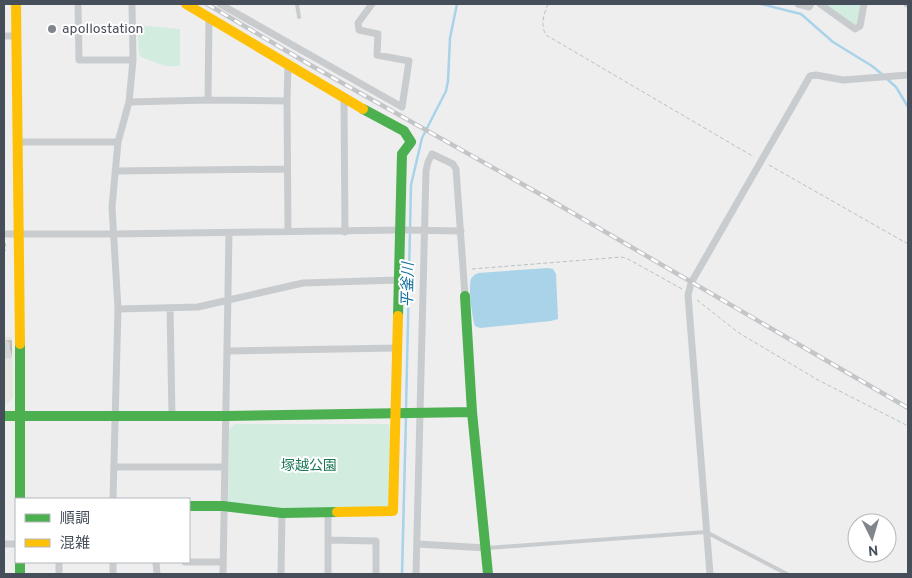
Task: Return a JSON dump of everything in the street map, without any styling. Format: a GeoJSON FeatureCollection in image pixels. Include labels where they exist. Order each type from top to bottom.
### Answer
{"type":"FeatureCollection","features":[{"type":"Feature","properties":{"kind":"street"},"geometry":{"type":"LineString","coordinates":[[16,4],[21,416],[20,498]]}},
{"type":"Feature","properties":{"kind":"street"},"geometry":{"type":"LineString","coordinates":[[78,4],[79,60],[133,60]]}},
{"type":"Feature","properties":{"kind":"street"},"geometry":{"type":"LineString","coordinates":[[113,498],[118,309],[112,207],[118,142],[129,102],[133,60],[132,4]]}},
{"type":"Feature","properties":{"kind":"street"},"geometry":{"type":"LineString","coordinates":[[186,4],[344,98],[404,131],[411,142],[402,154],[402,230],[393,511],[282,513],[223,506],[190,506]]}},
{"type":"Feature","properties":{"kind":"street"},"geometry":{"type":"LineString","coordinates":[[220,4],[402,107],[409,61],[376,55],[378,34],[359,30],[358,23],[372,4]]}},
{"type":"Feature","properties":{"kind":"street"},"geometry":{"type":"LineString","coordinates":[[798,4],[809,7],[811,4]]}},
{"type":"Feature","properties":{"kind":"street"},"geometry":{"type":"LineString","coordinates":[[820,4],[855,29],[860,26],[864,4]]}},
{"type":"Feature","properties":{"kind":"street"},"geometry":{"type":"LineString","coordinates":[[208,100],[209,18]]}},
{"type":"Feature","properties":{"kind":"street"},"geometry":{"type":"LineString","coordinates":[[4,36],[16,36]]}},
{"type":"Feature","properties":{"kind":"street"},"geometry":{"type":"LineString","coordinates":[[288,64],[288,232]]}},
{"type":"Feature","properties":{"kind":"street"},"geometry":{"type":"LineString","coordinates":[[710,574],[688,293],[691,283],[810,76],[816,75],[844,80],[908,75]]}},
{"type":"Feature","properties":{"kind":"street"},"geometry":{"type":"LineString","coordinates":[[344,98],[345,232]]}},
{"type":"Feature","properties":{"kind":"street"},"geometry":{"type":"LineString","coordinates":[[129,102],[287,101]]}},
{"type":"Feature","properties":{"kind":"street"},"geometry":{"type":"LineString","coordinates":[[17,142],[118,142]]}},
{"type":"Feature","properties":{"kind":"street"},"geometry":{"type":"LineString","coordinates":[[416,574],[418,412],[426,166],[432,154],[452,164],[456,169],[472,412],[487,548],[488,574]]}},
{"type":"Feature","properties":{"kind":"street"},"geometry":{"type":"LineString","coordinates":[[115,171],[288,169]]}},
{"type":"Feature","properties":{"kind":"street"},"geometry":{"type":"LineString","coordinates":[[4,234],[461,231]]}},
{"type":"Feature","properties":{"kind":"street"},"geometry":{"type":"LineString","coordinates":[[223,574],[229,233]]}},
{"type":"Feature","properties":{"kind":"street"},"geometry":{"type":"LineString","coordinates":[[118,309],[198,306],[303,283],[399,280]]}},
{"type":"Feature","properties":{"kind":"street"},"geometry":{"type":"LineString","coordinates":[[170,308],[172,416]]}},
{"type":"Feature","properties":{"kind":"street"},"geometry":{"type":"LineString","coordinates":[[228,351],[397,348]]}},
{"type":"Feature","properties":{"kind":"street"},"geometry":{"type":"LineString","coordinates":[[4,416],[226,416],[472,412]]}},
{"type":"Feature","properties":{"kind":"street"},"geometry":{"type":"LineString","coordinates":[[114,467],[224,467]]}},
{"type":"Feature","properties":{"kind":"street"},"geometry":{"type":"LineString","coordinates":[[328,512],[328,574]]}},
{"type":"Feature","properties":{"kind":"street"},"geometry":{"type":"LineString","coordinates":[[281,574],[282,513]]}},
{"type":"Feature","properties":{"kind":"street"},"geometry":{"type":"LineString","coordinates":[[328,540],[376,541],[376,574]]}},
{"type":"Feature","properties":{"kind":"street"},"geometry":{"type":"LineString","coordinates":[[417,544],[487,548]]}},
{"type":"Feature","properties":{"kind":"street"},"geometry":{"type":"LineString","coordinates":[[190,562],[223,562]]}},
{"type":"Feature","properties":{"kind":"lane"},"geometry":{"type":"LineString","coordinates":[[298,4],[300,18]]}},
{"type":"Feature","properties":{"kind":"lane"},"geometry":{"type":"LineString","coordinates":[[487,548],[706,532],[787,574]]}},
{"type":"Feature","properties":{"kind":"path"},"geometry":{"type":"LineString","coordinates":[[548,4],[543,16],[543,31],[546,35],[908,244]]}},
{"type":"Feature","properties":{"kind":"path"},"geometry":{"type":"LineString","coordinates":[[4,186],[4,234],[6,248],[4,253]]}},
{"type":"Feature","properties":{"kind":"path"},"geometry":{"type":"LineString","coordinates":[[464,270],[622,257],[628,259],[688,293],[739,333],[818,380],[908,426]]}},
{"type":"Feature","properties":{"kind":"shaded area"},"geometry":{"type":"Polygon","coordinates":[[[4,337],[12,337],[13,398],[4,406],[4,337]]]}},
{"type":"Feature","properties":{"kind":"green space"},"geometry":{"type":"Polygon","coordinates":[[[825,4],[861,4],[858,23],[854,25],[825,4]]]}},
{"type":"Feature","properties":{"kind":"green space"},"geometry":{"type":"Polygon","coordinates":[[[137,25],[180,29],[180,66],[165,66],[141,57],[139,54],[137,25]]]}},
{"type":"Feature","properties":{"kind":"green space","name":"塚越公園"},"geometry":{"type":"Polygon","coordinates":[[[235,424],[388,424],[390,427],[389,505],[387,508],[283,508],[232,504],[228,500],[229,429],[235,424]]]}},
{"type":"Feature","properties":{"kind":"water"},"geometry":{"type":"Polygon","coordinates":[[[553,269],[556,274],[558,319],[480,328],[475,326],[470,295],[470,283],[473,276],[478,273],[553,269]]]}},
{"type":"Feature","properties":{"kind":"building"},"geometry":{"type":"Polygon","coordinates":[[[4,342],[9,342],[11,358],[4,359],[4,342]]]}},
{"type":"Feature","properties":{"kind":"waterway","name":"平釜川"},"geometry":{"type":"LineString","coordinates":[[406,410],[411,185],[422,138],[446,91],[450,38],[457,4]]}},
{"type":"Feature","properties":{"kind":"waterway"},"geometry":{"type":"LineString","coordinates":[[761,4],[801,14],[833,42],[883,75]]}},
{"type":"Feature","properties":{"kind":"waterway"},"geometry":{"type":"LineString","coordinates":[[887,79],[896,87],[908,107]]}},
{"type":"Feature","properties":{"kind":"waterway","name":"平釜川"},"geometry":{"type":"LineString","coordinates":[[402,574],[406,416]]}},
{"type":"Feature","properties":{"kind":"railway"},"geometry":{"type":"LineString","coordinates":[[207,4],[312,66],[547,198],[908,408]]}},
{"type":"Feature","properties":{"kind":"traffic: fast"},"geometry":{"type":"LineString","coordinates":[[363,109],[404,131],[411,142],[402,154],[398,316]]}},
{"type":"Feature","properties":{"kind":"traffic: fast"},"geometry":{"type":"LineString","coordinates":[[465,296],[472,412],[488,574]]}},
{"type":"Feature","properties":{"kind":"traffic: fast"},"geometry":{"type":"LineString","coordinates":[[20,344],[20,498]]}},
{"type":"Feature","properties":{"kind":"traffic: fast"},"geometry":{"type":"LineString","coordinates":[[4,416],[226,416],[472,412]]}},
{"type":"Feature","properties":{"kind":"traffic: fast"},"geometry":{"type":"LineString","coordinates":[[190,506],[223,506],[282,513],[337,512]]}},
{"type":"Feature","properties":{"kind":"traffic: fast"},"geometry":{"type":"LineString","coordinates":[[20,563],[20,574]]}},
{"type":"Feature","properties":{"kind":"traffic: slow"},"geometry":{"type":"LineString","coordinates":[[16,4],[20,344]]}},
{"type":"Feature","properties":{"kind":"traffic: slow"},"geometry":{"type":"LineString","coordinates":[[186,4],[363,109]]}},
{"type":"Feature","properties":{"kind":"traffic: slow"},"geometry":{"type":"LineString","coordinates":[[337,512],[393,511],[398,316]]}},
{"type":"Feature","properties":{"kind":"place","name":"apollostation"},"geometry":{"type":"Point","coordinates":[52,29]}}]}
